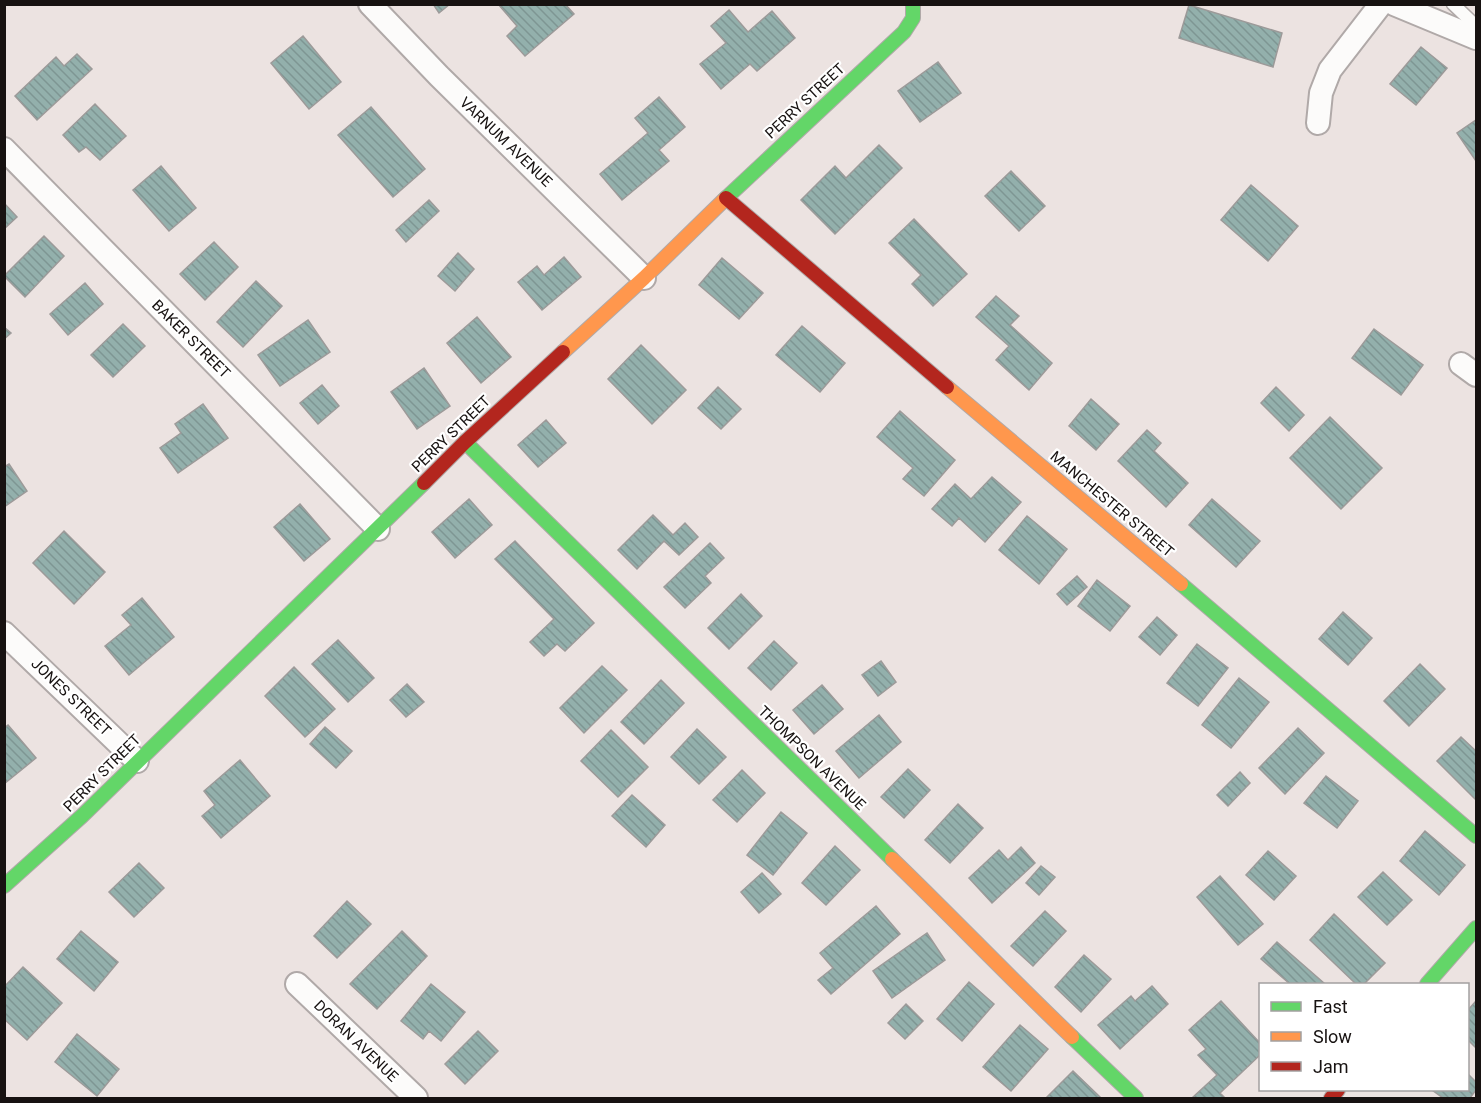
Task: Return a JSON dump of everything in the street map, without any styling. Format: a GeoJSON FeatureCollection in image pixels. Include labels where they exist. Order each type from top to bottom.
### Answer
{"type":"FeatureCollection","features":[{"type":"Feature","properties":{"kind":"street","name":"VARNUM AVENUE"},"geometry":{"type":"LineString","coordinates":[[370,4],[439,76],[644,278]]}},
{"type":"Feature","properties":{"kind":"street","name":"PERRY STREET"},"geometry":{"type":"LineString","coordinates":[[4,886],[82,816],[465,442],[644,278],[904,32],[913,18],[913,4]]}},
{"type":"Feature","properties":{"kind":"street"},"geometry":{"type":"LineString","coordinates":[[1318,123],[1321,93],[1330,70],[1381,4]]}},
{"type":"Feature","properties":{"kind":"street"},"geometry":{"type":"LineString","coordinates":[[1394,4],[1476,38]]}},
{"type":"Feature","properties":{"kind":"street","name":"BAKER STREET"},"geometry":{"type":"LineString","coordinates":[[4,149],[378,529]]}},
{"type":"Feature","properties":{"kind":"street","name":"MANCHESTER STREET"},"geometry":{"type":"LineString","coordinates":[[726,198],[1476,837]]}},
{"type":"Feature","properties":{"kind":"street","name":"THOMPSON AVENUE"},"geometry":{"type":"LineString","coordinates":[[465,442],[950,914],[1017,985],[1136,1098]]}},
{"type":"Feature","properties":{"kind":"street","name":"JONES STREET"},"geometry":{"type":"LineString","coordinates":[[4,633],[137,761]]}},
{"type":"Feature","properties":{"kind":"street"},"geometry":{"type":"LineString","coordinates":[[1428,983],[1476,928]]}},
{"type":"Feature","properties":{"kind":"street","name":"DORAN AVENUE"},"geometry":{"type":"LineString","coordinates":[[297,984],[416,1098]]}},
{"type":"Feature","properties":{"kind":"lane"},"geometry":{"type":"LineString","coordinates":[[1453,4],[1476,26]]}},
{"type":"Feature","properties":{"kind":"building"},"geometry":{"type":"Polygon","coordinates":[[[433,4],[450,4],[439,13],[433,4]]]}},
{"type":"Feature","properties":{"kind":"building"},"geometry":{"type":"Polygon","coordinates":[[[498,4],[565,4],[574,14],[525,56],[507,36],[517,26],[498,4]]]}},
{"type":"Feature","properties":{"kind":"building"},"geometry":{"type":"Polygon","coordinates":[[[1189,5],[1282,33],[1273,67],[1179,38],[1189,5]]]}},
{"type":"Feature","properties":{"kind":"building"},"geometry":{"type":"Polygon","coordinates":[[[729,10],[748,32],[772,11],[795,38],[757,71],[750,64],[721,89],[700,64],[726,43],[711,26],[729,10]]]}},
{"type":"Feature","properties":{"kind":"building"},"geometry":{"type":"Polygon","coordinates":[[[303,36],[341,82],[309,109],[271,63],[303,36]]]}},
{"type":"Feature","properties":{"kind":"building"},"geometry":{"type":"Polygon","coordinates":[[[1421,47],[1447,68],[1416,105],[1390,84],[1421,47]]]}},
{"type":"Feature","properties":{"kind":"building"},"geometry":{"type":"Polygon","coordinates":[[[77,54],[92,69],[37,120],[15,96],[56,57],[64,66],[77,54]]]}},
{"type":"Feature","properties":{"kind":"building"},"geometry":{"type":"Polygon","coordinates":[[[938,62],[961,93],[920,122],[898,91],[938,62]]]}},
{"type":"Feature","properties":{"kind":"building"},"geometry":{"type":"Polygon","coordinates":[[[659,97],[685,127],[659,150],[669,161],[622,200],[600,174],[648,133],[635,118],[659,97]]]}},
{"type":"Feature","properties":{"kind":"building"},"geometry":{"type":"Polygon","coordinates":[[[95,104],[126,136],[100,160],[86,147],[79,152],[63,135],[95,104]]]}},
{"type":"Feature","properties":{"kind":"building"},"geometry":{"type":"Polygon","coordinates":[[[371,107],[425,169],[393,197],[338,135],[371,107]]]}},
{"type":"Feature","properties":{"kind":"building"},"geometry":{"type":"Polygon","coordinates":[[[1476,120],[1476,161],[1457,133],[1476,120]]]}},
{"type":"Feature","properties":{"kind":"building"},"geometry":{"type":"Polygon","coordinates":[[[879,145],[902,168],[835,234],[801,200],[835,166],[846,178],[879,145]]]}},
{"type":"Feature","properties":{"kind":"building"},"geometry":{"type":"Polygon","coordinates":[[[161,166],[196,208],[169,231],[133,190],[161,166]]]}},
{"type":"Feature","properties":{"kind":"building"},"geometry":{"type":"Polygon","coordinates":[[[1011,171],[1045,206],[1019,231],[985,196],[1011,171]]]}},
{"type":"Feature","properties":{"kind":"building"},"geometry":{"type":"Polygon","coordinates":[[[1251,185],[1298,226],[1268,261],[1221,220],[1251,185]]]}},
{"type":"Feature","properties":{"kind":"building"},"geometry":{"type":"Polygon","coordinates":[[[429,200],[439,211],[406,242],[396,230],[429,200]]]}},
{"type":"Feature","properties":{"kind":"building"},"geometry":{"type":"Polygon","coordinates":[[[4,203],[17,217],[4,229],[4,203]]]}},
{"type":"Feature","properties":{"kind":"building"},"geometry":{"type":"Polygon","coordinates":[[[914,219],[967,274],[933,306],[912,284],[921,275],[889,243],[914,219]]]}},
{"type":"Feature","properties":{"kind":"building"},"geometry":{"type":"Polygon","coordinates":[[[44,236],[64,256],[25,297],[4,276],[44,236]]]}},
{"type":"Feature","properties":{"kind":"building"},"geometry":{"type":"Polygon","coordinates":[[[214,242],[238,267],[205,300],[180,274],[214,242]]]}},
{"type":"Feature","properties":{"kind":"building"},"geometry":{"type":"Polygon","coordinates":[[[458,253],[474,269],[455,291],[438,276],[458,253]]]}},
{"type":"Feature","properties":{"kind":"building"},"geometry":{"type":"Polygon","coordinates":[[[564,257],[581,277],[542,310],[518,282],[537,266],[544,275],[564,257]]]}},
{"type":"Feature","properties":{"kind":"building"},"geometry":{"type":"Polygon","coordinates":[[[722,258],[763,293],[739,319],[699,285],[722,258]]]}},
{"type":"Feature","properties":{"kind":"building"},"geometry":{"type":"Polygon","coordinates":[[[256,281],[282,306],[243,347],[217,322],[256,281]]]}},
{"type":"Feature","properties":{"kind":"building"},"geometry":{"type":"Polygon","coordinates":[[[85,283],[103,304],[68,335],[50,314],[85,283]]]}},
{"type":"Feature","properties":{"kind":"building"},"geometry":{"type":"Polygon","coordinates":[[[996,296],[1019,316],[1010,325],[1052,363],[1029,390],[996,360],[1009,346],[976,317],[996,296]]]}},
{"type":"Feature","properties":{"kind":"building"},"geometry":{"type":"Polygon","coordinates":[[[477,317],[511,357],[481,383],[447,343],[477,317]]]}},
{"type":"Feature","properties":{"kind":"building"},"geometry":{"type":"Polygon","coordinates":[[[308,320],[330,352],[280,386],[258,355],[308,320]]]}},
{"type":"Feature","properties":{"kind":"building"},"geometry":{"type":"Polygon","coordinates":[[[123,324],[145,346],[113,377],[91,355],[123,324]]]}},
{"type":"Feature","properties":{"kind":"building"},"geometry":{"type":"Polygon","coordinates":[[[802,326],[845,363],[820,392],[776,355],[802,326]]]}},
{"type":"Feature","properties":{"kind":"building"},"geometry":{"type":"Polygon","coordinates":[[[4,327],[11,333],[4,339],[4,327]]]}},
{"type":"Feature","properties":{"kind":"building"},"geometry":{"type":"Polygon","coordinates":[[[1374,329],[1423,365],[1401,395],[1352,358],[1374,329]]]}},
{"type":"Feature","properties":{"kind":"building"},"geometry":{"type":"Polygon","coordinates":[[[641,345],[686,390],[652,424],[608,379],[641,345]]]}},
{"type":"Feature","properties":{"kind":"building"},"geometry":{"type":"Polygon","coordinates":[[[424,368],[450,406],[417,429],[391,392],[424,368]]]}},
{"type":"Feature","properties":{"kind":"building"},"geometry":{"type":"Polygon","coordinates":[[[322,385],[339,406],[318,424],[300,403],[322,385]]]}},
{"type":"Feature","properties":{"kind":"building"},"geometry":{"type":"Polygon","coordinates":[[[718,387],[741,409],[721,429],[698,408],[718,387]]]}},
{"type":"Feature","properties":{"kind":"building"},"geometry":{"type":"Polygon","coordinates":[[[1276,387],[1304,415],[1289,431],[1261,403],[1276,387]]]}},
{"type":"Feature","properties":{"kind":"building"},"geometry":{"type":"Polygon","coordinates":[[[1091,399],[1119,424],[1096,450],[1069,426],[1091,399]]]}},
{"type":"Feature","properties":{"kind":"building"},"geometry":{"type":"Polygon","coordinates":[[[203,404],[228,438],[178,473],[160,448],[181,433],[175,424],[203,404]]]}},
{"type":"Feature","properties":{"kind":"building"},"geometry":{"type":"Polygon","coordinates":[[[900,411],[955,460],[924,496],[903,479],[913,468],[877,437],[900,411]]]}},
{"type":"Feature","properties":{"kind":"building"},"geometry":{"type":"Polygon","coordinates":[[[1330,417],[1382,468],[1341,509],[1290,458],[1330,417]]]}},
{"type":"Feature","properties":{"kind":"building"},"geometry":{"type":"Polygon","coordinates":[[[546,420],[566,443],[538,467],[518,445],[546,420]]]}},
{"type":"Feature","properties":{"kind":"building"},"geometry":{"type":"Polygon","coordinates":[[[1147,430],[1161,443],[1154,451],[1188,483],[1166,507],[1118,461],[1147,430]]]}},
{"type":"Feature","properties":{"kind":"building"},"geometry":{"type":"Polygon","coordinates":[[[9,464],[27,491],[4,507],[4,467],[9,464]]]}},
{"type":"Feature","properties":{"kind":"building"},"geometry":{"type":"Polygon","coordinates":[[[992,477],[1021,502],[985,542],[959,518],[952,526],[932,509],[955,484],[971,499],[992,477]]]}},
{"type":"Feature","properties":{"kind":"building"},"geometry":{"type":"Polygon","coordinates":[[[469,499],[492,525],[455,558],[432,532],[469,499]]]}},
{"type":"Feature","properties":{"kind":"building"},"geometry":{"type":"Polygon","coordinates":[[[1212,499],[1260,541],[1236,567],[1189,525],[1212,499]]]}},
{"type":"Feature","properties":{"kind":"building"},"geometry":{"type":"Polygon","coordinates":[[[300,504],[330,539],[304,561],[274,527],[300,504]]]}},
{"type":"Feature","properties":{"kind":"building"},"geometry":{"type":"Polygon","coordinates":[[[653,515],[673,535],[685,523],[698,537],[679,555],[664,541],[637,569],[618,550],[653,515]]]}},
{"type":"Feature","properties":{"kind":"building"},"geometry":{"type":"Polygon","coordinates":[[[1027,516],[1067,549],[1039,584],[999,550],[1027,516]]]}},
{"type":"Feature","properties":{"kind":"building"},"geometry":{"type":"Polygon","coordinates":[[[64,531],[105,572],[74,604],[33,563],[64,531]]]}},
{"type":"Feature","properties":{"kind":"building"},"geometry":{"type":"Polygon","coordinates":[[[515,541],[594,623],[565,651],[557,644],[544,656],[530,642],[554,619],[495,559],[515,541]]]}},
{"type":"Feature","properties":{"kind":"building"},"geometry":{"type":"Polygon","coordinates":[[[710,543],[724,558],[705,576],[711,583],[685,608],[664,587],[710,543]]]}},
{"type":"Feature","properties":{"kind":"building"},"geometry":{"type":"Polygon","coordinates":[[[1077,576],[1087,587],[1067,605],[1057,594],[1077,576]]]}},
{"type":"Feature","properties":{"kind":"building"},"geometry":{"type":"Polygon","coordinates":[[[1097,580],[1130,606],[1110,631],[1078,606],[1097,580]]]}},
{"type":"Feature","properties":{"kind":"building"},"geometry":{"type":"Polygon","coordinates":[[[741,594],[762,616],[729,649],[708,628],[741,594]]]}},
{"type":"Feature","properties":{"kind":"building"},"geometry":{"type":"Polygon","coordinates":[[[142,598],[174,637],[129,675],[105,646],[131,625],[122,615],[142,598]]]}},
{"type":"Feature","properties":{"kind":"building"},"geometry":{"type":"Polygon","coordinates":[[[1343,612],[1372,638],[1348,665],[1319,639],[1343,612]]]}},
{"type":"Feature","properties":{"kind":"building"},"geometry":{"type":"Polygon","coordinates":[[[1157,617],[1177,635],[1160,655],[1139,637],[1157,617]]]}},
{"type":"Feature","properties":{"kind":"building"},"geometry":{"type":"Polygon","coordinates":[[[338,640],[374,678],[348,702],[312,664],[338,640]]]}},
{"type":"Feature","properties":{"kind":"building"},"geometry":{"type":"Polygon","coordinates":[[[774,641],[797,663],[771,690],[748,668],[774,641]]]}},
{"type":"Feature","properties":{"kind":"building"},"geometry":{"type":"Polygon","coordinates":[[[1197,644],[1228,668],[1198,706],[1167,683],[1197,644]]]}},
{"type":"Feature","properties":{"kind":"building"},"geometry":{"type":"Polygon","coordinates":[[[881,661],[896,682],[878,696],[862,675],[881,661]]]}},
{"type":"Feature","properties":{"kind":"building"},"geometry":{"type":"Polygon","coordinates":[[[1420,664],[1445,689],[1409,726],[1384,701],[1420,664]]]}},
{"type":"Feature","properties":{"kind":"building"},"geometry":{"type":"Polygon","coordinates":[[[602,666],[627,690],[584,733],[560,708],[602,666]]]}},
{"type":"Feature","properties":{"kind":"building"},"geometry":{"type":"Polygon","coordinates":[[[294,667],[335,709],[305,737],[265,696],[294,667]]]}},
{"type":"Feature","properties":{"kind":"building"},"geometry":{"type":"Polygon","coordinates":[[[1239,678],[1269,702],[1231,748],[1202,725],[1239,678]]]}},
{"type":"Feature","properties":{"kind":"building"},"geometry":{"type":"Polygon","coordinates":[[[661,680],[684,703],[644,744],[621,722],[661,680]]]}},
{"type":"Feature","properties":{"kind":"building"},"geometry":{"type":"Polygon","coordinates":[[[407,684],[424,702],[406,717],[390,700],[407,684]]]}},
{"type":"Feature","properties":{"kind":"building"},"geometry":{"type":"Polygon","coordinates":[[[822,685],[843,709],[814,734],[793,710],[822,685]]]}},
{"type":"Feature","properties":{"kind":"building"},"geometry":{"type":"Polygon","coordinates":[[[879,715],[901,742],[859,778],[836,751],[879,715]]]}},
{"type":"Feature","properties":{"kind":"building"},"geometry":{"type":"Polygon","coordinates":[[[8,725],[36,758],[4,784],[4,728],[8,725]]]}},
{"type":"Feature","properties":{"kind":"building"},"geometry":{"type":"Polygon","coordinates":[[[325,727],[352,751],[336,768],[310,744],[325,727]]]}},
{"type":"Feature","properties":{"kind":"building"},"geometry":{"type":"Polygon","coordinates":[[[1298,728],[1324,753],[1285,794],[1259,768],[1298,728]]]}},
{"type":"Feature","properties":{"kind":"building"},"geometry":{"type":"Polygon","coordinates":[[[697,729],[726,757],[699,784],[671,757],[697,729]]]}},
{"type":"Feature","properties":{"kind":"building"},"geometry":{"type":"Polygon","coordinates":[[[611,730],[648,767],[618,797],[581,761],[611,730]]]}},
{"type":"Feature","properties":{"kind":"building"},"geometry":{"type":"Polygon","coordinates":[[[1461,737],[1476,751],[1476,800],[1437,761],[1461,737]]]}},
{"type":"Feature","properties":{"kind":"building"},"geometry":{"type":"Polygon","coordinates":[[[240,760],[270,796],[221,838],[202,816],[215,805],[204,791],[240,760]]]}},
{"type":"Feature","properties":{"kind":"building"},"geometry":{"type":"Polygon","coordinates":[[[908,769],[930,790],[904,818],[881,797],[908,769]]]}},
{"type":"Feature","properties":{"kind":"building"},"geometry":{"type":"Polygon","coordinates":[[[742,770],[765,793],[737,822],[713,800],[742,770]]]}},
{"type":"Feature","properties":{"kind":"building"},"geometry":{"type":"Polygon","coordinates":[[[1240,772],[1250,783],[1228,806],[1217,795],[1240,772]]]}},
{"type":"Feature","properties":{"kind":"building"},"geometry":{"type":"Polygon","coordinates":[[[1326,776],[1358,801],[1337,828],[1304,803],[1326,776]]]}},
{"type":"Feature","properties":{"kind":"building"},"geometry":{"type":"Polygon","coordinates":[[[632,795],[665,825],[646,847],[612,816],[632,795]]]}},
{"type":"Feature","properties":{"kind":"building"},"geometry":{"type":"Polygon","coordinates":[[[958,804],[983,828],[950,863],[925,840],[958,804]]]}},
{"type":"Feature","properties":{"kind":"building"},"geometry":{"type":"Polygon","coordinates":[[[781,812],[807,833],[773,875],[747,855],[781,812]]]}},
{"type":"Feature","properties":{"kind":"building"},"geometry":{"type":"Polygon","coordinates":[[[1425,831],[1465,865],[1439,895],[1400,861],[1425,831]]]}},
{"type":"Feature","properties":{"kind":"building"},"geometry":{"type":"Polygon","coordinates":[[[835,846],[860,870],[826,905],[802,883],[835,846]]]}},
{"type":"Feature","properties":{"kind":"building"},"geometry":{"type":"Polygon","coordinates":[[[1021,847],[1035,863],[992,903],[969,878],[999,850],[1008,860],[1021,847]]]}},
{"type":"Feature","properties":{"kind":"building"},"geometry":{"type":"Polygon","coordinates":[[[1268,851],[1296,876],[1274,900],[1246,875],[1268,851]]]}},
{"type":"Feature","properties":{"kind":"building"},"geometry":{"type":"Polygon","coordinates":[[[139,863],[164,888],[134,917],[109,892],[139,863]]]}},
{"type":"Feature","properties":{"kind":"building"},"geometry":{"type":"Polygon","coordinates":[[[1041,866],[1055,877],[1039,895],[1026,883],[1041,866]]]}},
{"type":"Feature","properties":{"kind":"building"},"geometry":{"type":"Polygon","coordinates":[[[1383,872],[1412,900],[1387,925],[1358,897],[1383,872]]]}},
{"type":"Feature","properties":{"kind":"building"},"geometry":{"type":"Polygon","coordinates":[[[762,873],[781,894],[759,913],[741,892],[762,873]]]}},
{"type":"Feature","properties":{"kind":"building"},"geometry":{"type":"Polygon","coordinates":[[[1220,876],[1263,924],[1238,945],[1197,897],[1220,876]]]}},
{"type":"Feature","properties":{"kind":"building"},"geometry":{"type":"Polygon","coordinates":[[[347,901],[371,924],[337,958],[314,936],[347,901]]]}},
{"type":"Feature","properties":{"kind":"building"},"geometry":{"type":"Polygon","coordinates":[[[876,906],[900,934],[831,994],[818,980],[833,968],[820,953],[876,906]]]}},
{"type":"Feature","properties":{"kind":"building"},"geometry":{"type":"Polygon","coordinates":[[[1045,911],[1066,931],[1033,966],[1011,946],[1045,911]]]}},
{"type":"Feature","properties":{"kind":"building"},"geometry":{"type":"Polygon","coordinates":[[[1334,914],[1385,963],[1365,983],[1355,983],[1310,940],[1334,914]]]}},
{"type":"Feature","properties":{"kind":"building"},"geometry":{"type":"Polygon","coordinates":[[[81,931],[118,962],[94,991],[57,959],[81,931]]]}},
{"type":"Feature","properties":{"kind":"building"},"geometry":{"type":"Polygon","coordinates":[[[402,931],[427,956],[377,1009],[350,984],[402,931]]]}},
{"type":"Feature","properties":{"kind":"building"},"geometry":{"type":"Polygon","coordinates":[[[927,933],[945,960],[892,998],[873,971],[927,933]]]}},
{"type":"Feature","properties":{"kind":"building"},"geometry":{"type":"Polygon","coordinates":[[[1277,942],[1324,983],[1289,983],[1261,959],[1277,942]]]}},
{"type":"Feature","properties":{"kind":"building"},"geometry":{"type":"Polygon","coordinates":[[[1084,955],[1111,979],[1081,1012],[1055,987],[1084,955]]]}},
{"type":"Feature","properties":{"kind":"building"},"geometry":{"type":"Polygon","coordinates":[[[23,967],[62,1003],[27,1040],[4,1019],[4,987],[23,967]]]}},
{"type":"Feature","properties":{"kind":"building"},"geometry":{"type":"Polygon","coordinates":[[[969,982],[994,1004],[962,1041],[937,1019],[969,982]]]}},
{"type":"Feature","properties":{"kind":"building"},"geometry":{"type":"Polygon","coordinates":[[[431,984],[465,1012],[441,1041],[429,1031],[423,1039],[401,1021],[431,984]]]}},
{"type":"Feature","properties":{"kind":"building"},"geometry":{"type":"Polygon","coordinates":[[[1152,986],[1168,1004],[1120,1049],[1098,1025],[1131,996],[1135,1001],[1152,986]]]}},
{"type":"Feature","properties":{"kind":"building"},"geometry":{"type":"Polygon","coordinates":[[[1221,1001],[1259,1042],[1259,1056],[1220,1093],[1225,1098],[1192,1098],[1217,1075],[1198,1055],[1206,1049],[1189,1030],[1221,1001]]]}},
{"type":"Feature","properties":{"kind":"building"},"geometry":{"type":"Polygon","coordinates":[[[1476,1003],[1476,1048],[1469,1041],[1469,1009],[1476,1003]]]}},
{"type":"Feature","properties":{"kind":"building"},"geometry":{"type":"Polygon","coordinates":[[[906,1004],[923,1021],[905,1039],[888,1023],[906,1004]]]}},
{"type":"Feature","properties":{"kind":"building"},"geometry":{"type":"Polygon","coordinates":[[[1020,1025],[1048,1049],[1011,1091],[983,1067],[1020,1025]]]}},
{"type":"Feature","properties":{"kind":"building"},"geometry":{"type":"Polygon","coordinates":[[[478,1031],[498,1051],[465,1084],[445,1064],[478,1031]]]}},
{"type":"Feature","properties":{"kind":"building"},"geometry":{"type":"Polygon","coordinates":[[[77,1034],[119,1069],[97,1096],[55,1062],[77,1034]]]}},
{"type":"Feature","properties":{"kind":"building"},"geometry":{"type":"Polygon","coordinates":[[[1073,1071],[1100,1097],[1046,1098],[1073,1071]]]}},
{"type":"Feature","properties":{"kind":"building"},"geometry":{"type":"Polygon","coordinates":[[[1469,1075],[1476,1082],[1476,1090],[1470,1098],[1443,1098],[1433,1091],[1469,1091],[1469,1075]]]}},
{"type":"Feature","properties":{"kind":"traffic: fast"},"geometry":{"type":"LineString","coordinates":[[724,200],[904,32],[913,18],[913,4]]}},
{"type":"Feature","properties":{"kind":"traffic: fast"},"geometry":{"type":"LineString","coordinates":[[465,442],[892,859]]}},
{"type":"Feature","properties":{"kind":"traffic: fast"},"geometry":{"type":"LineString","coordinates":[[4,886],[82,816],[424,483]]}},
{"type":"Feature","properties":{"kind":"traffic: fast"},"geometry":{"type":"LineString","coordinates":[[1181,584],[1476,836]]}},
{"type":"Feature","properties":{"kind":"traffic: fast"},"geometry":{"type":"LineString","coordinates":[[1428,983],[1476,928]]}},
{"type":"Feature","properties":{"kind":"traffic: fast"},"geometry":{"type":"LineString","coordinates":[[1072,1037],[1136,1098]]}},
{"type":"Feature","properties":{"kind":"traffic: slow"},"geometry":{"type":"LineString","coordinates":[[563,352],[724,200]]}},
{"type":"Feature","properties":{"kind":"traffic: slow"},"geometry":{"type":"LineString","coordinates":[[947,387],[1181,584]]}},
{"type":"Feature","properties":{"kind":"traffic: slow"},"geometry":{"type":"LineString","coordinates":[[892,859],[1072,1037]]}},
{"type":"Feature","properties":{"kind":"traffic: jam"},"geometry":{"type":"LineString","coordinates":[[726,198],[947,387]]}},
{"type":"Feature","properties":{"kind":"traffic: jam"},"geometry":{"type":"LineString","coordinates":[[424,483],[563,352]]}},
{"type":"Feature","properties":{"kind":"traffic: jam"},"geometry":{"type":"LineString","coordinates":[[1331,1098],[1337,1091]]}}]}
